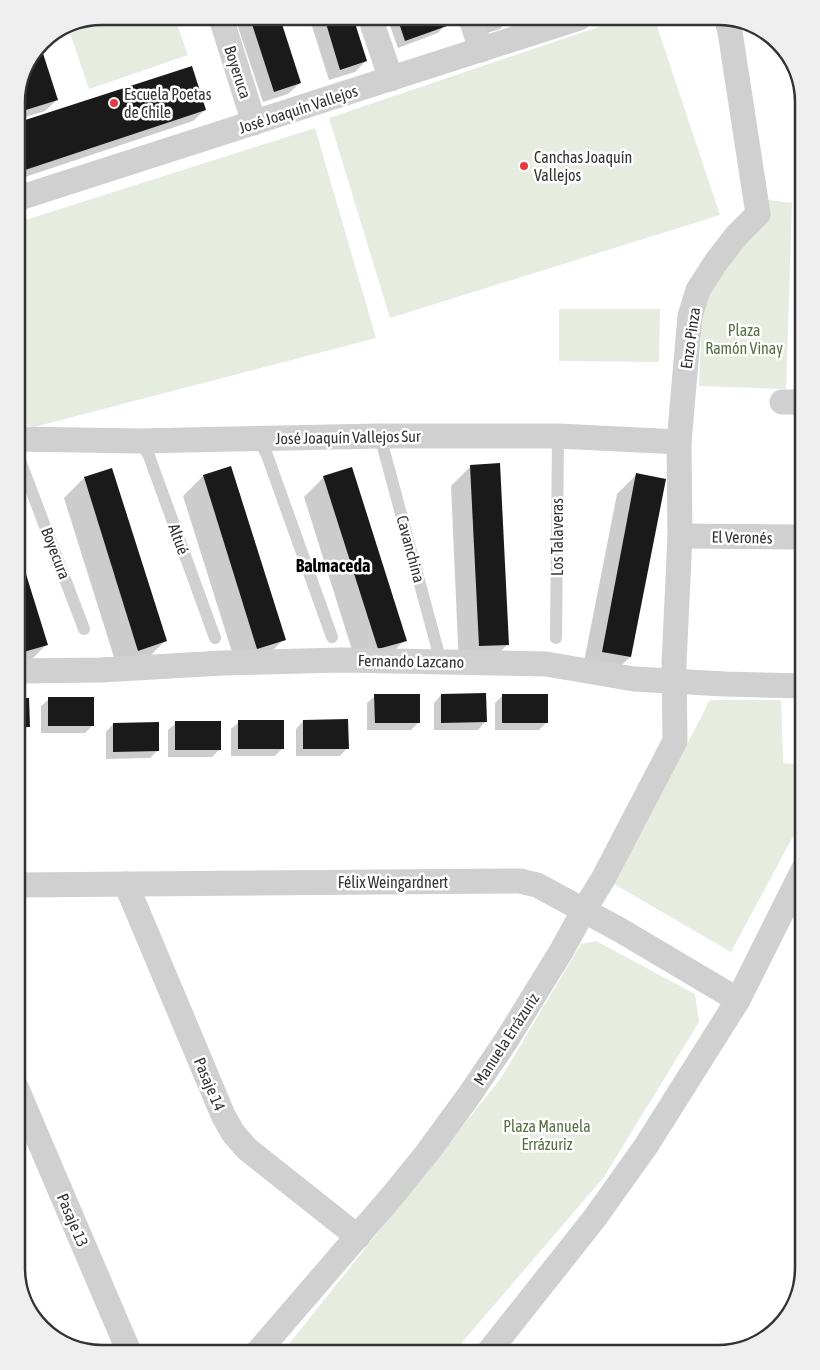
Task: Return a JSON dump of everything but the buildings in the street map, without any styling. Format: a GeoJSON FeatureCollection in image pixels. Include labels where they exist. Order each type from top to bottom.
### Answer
{"type":"FeatureCollection","features":[{"type":"Feature","properties":{"kind":"street","name":"Boyeruca"},"geometry":{"type":"LineString","coordinates":[[223,25],[254,123]]}},
{"type":"Feature","properties":{"kind":"street"},"geometry":{"type":"LineString","coordinates":[[373,25],[387,68]]}},
{"type":"Feature","properties":{"kind":"street"},"geometry":{"type":"LineString","coordinates":[[473,25],[481,50]]}},
{"type":"Feature","properties":{"kind":"street","name":"José Joaquín Vallejos"},"geometry":{"type":"LineString","coordinates":[[25,195],[254,123],[387,68],[481,50],[558,25]]}},
{"type":"Feature","properties":{"kind":"street","name":"Enzo Pinza"},"geometry":{"type":"LineString","coordinates":[[675,682],[674,664],[680,536],[680,442],[690,316],[698,290],[716,262],[758,214],[728,26]]}},
{"type":"Feature","properties":{"kind":"street","name":"José Joaquín Vallejos Sur"},"geometry":{"type":"LineString","coordinates":[[25,439],[140,441],[380,436],[558,436],[680,442]]}},
{"type":"Feature","properties":{"kind":"street","name":"El Veronés"},"geometry":{"type":"LineString","coordinates":[[680,536],[795,537]]}},
{"type":"Feature","properties":{"kind":"street","name":"Fernando Lazcano"},"geometry":{"type":"LineString","coordinates":[[25,671],[101,670],[223,663],[341,660],[546,664],[634,679],[795,686]]}},
{"type":"Feature","properties":{"kind":"street","name":"Manuela Errázuriz"},"geometry":{"type":"LineString","coordinates":[[264,1345],[358,1237],[427,1153],[506,1041],[603,879],[675,741],[675,682]]}},
{"type":"Feature","properties":{"kind":"street","name":"Félix Weingardnert"},"geometry":{"type":"LineString","coordinates":[[25,885],[520,881],[537,885],[584,910],[738,1000]]}},
{"type":"Feature","properties":{"kind":"street","name":"Pasaje 14"},"geometry":{"type":"LineString","coordinates":[[126,884],[223,1115],[233,1133],[247,1149],[358,1237]]}},
{"type":"Feature","properties":{"kind":"street"},"geometry":{"type":"LineString","coordinates":[[494,1345],[617,1189],[660,1124],[738,1000],[795,886]]}},
{"type":"Feature","properties":{"kind":"street","name":"Pasaje 13"},"geometry":{"type":"LineString","coordinates":[[25,1108],[126,1345]]}},
{"type":"Feature","properties":{"kind":"lane","name":"Cavanchina"},"geometry":{"type":"LineString","coordinates":[[380,436],[441,662]]}},
{"type":"Feature","properties":{"kind":"lane","name":"Los Talaveras"},"geometry":{"type":"LineString","coordinates":[[556,638],[558,436]]}},
{"type":"Feature","properties":{"kind":"lane"},"geometry":{"type":"LineString","coordinates":[[259,439],[270,464],[332,637]]}},
{"type":"Feature","properties":{"kind":"lane","name":"Altué"},"geometry":{"type":"LineString","coordinates":[[140,441],[149,456],[215,638]]}},
{"type":"Feature","properties":{"kind":"lane","name":"Boyecura"},"geometry":{"type":"LineString","coordinates":[[25,474],[84,629]]}},
{"type":"Feature","properties":{"kind":"green space"},"geometry":{"type":"Polygon","coordinates":[[[177,25],[188,55],[89,89],[70,33],[87,26],[177,25]]]}},
{"type":"Feature","properties":{"kind":"green space","name":"Canchas Joaquín Vallejos"},"geometry":{"type":"Polygon","coordinates":[[[604,25],[657,25],[720,215],[390,318],[329,118],[604,25]]]}},
{"type":"Feature","properties":{"kind":"green space"},"geometry":{"type":"Polygon","coordinates":[[[315,128],[376,338],[34,427],[25,426],[25,220],[315,128]]]}},
{"type":"Feature","properties":{"kind":"green space","name":"Plaza Ramón Vinay"},"geometry":{"type":"Polygon","coordinates":[[[767,200],[792,203],[786,389],[699,386],[703,292],[767,200]]]}},
{"type":"Feature","properties":{"kind":"green space"},"geometry":{"type":"Polygon","coordinates":[[[559,309],[660,309],[659,362],[559,361],[559,309]]]}},
{"type":"Feature","properties":{"kind":"green space"},"geometry":{"type":"Polygon","coordinates":[[[710,700],[781,700],[783,763],[795,764],[795,833],[731,952],[614,884],[710,700]]]}},
{"type":"Feature","properties":{"kind":"green space","name":"Plaza Manuela Errázuriz"},"geometry":{"type":"Polygon","coordinates":[[[596,941],[695,994],[699,1022],[604,1177],[460,1345],[288,1345],[501,1078],[581,944],[596,941]]]}},
{"type":"Feature","properties":{"kind":"place","name":"Escuela Poetas de Chile"},"geometry":{"type":"Point","coordinates":[114,103]}},
{"type":"Feature","properties":{"kind":"place","name":"Canchas Joaquín Vallejos"},"geometry":{"type":"Point","coordinates":[524,166]}},
{"type":"Feature","properties":{"kind":"district","name":"Balmaceda"},"geometry":{"type":"Point","coordinates":[333,565]}}]}
